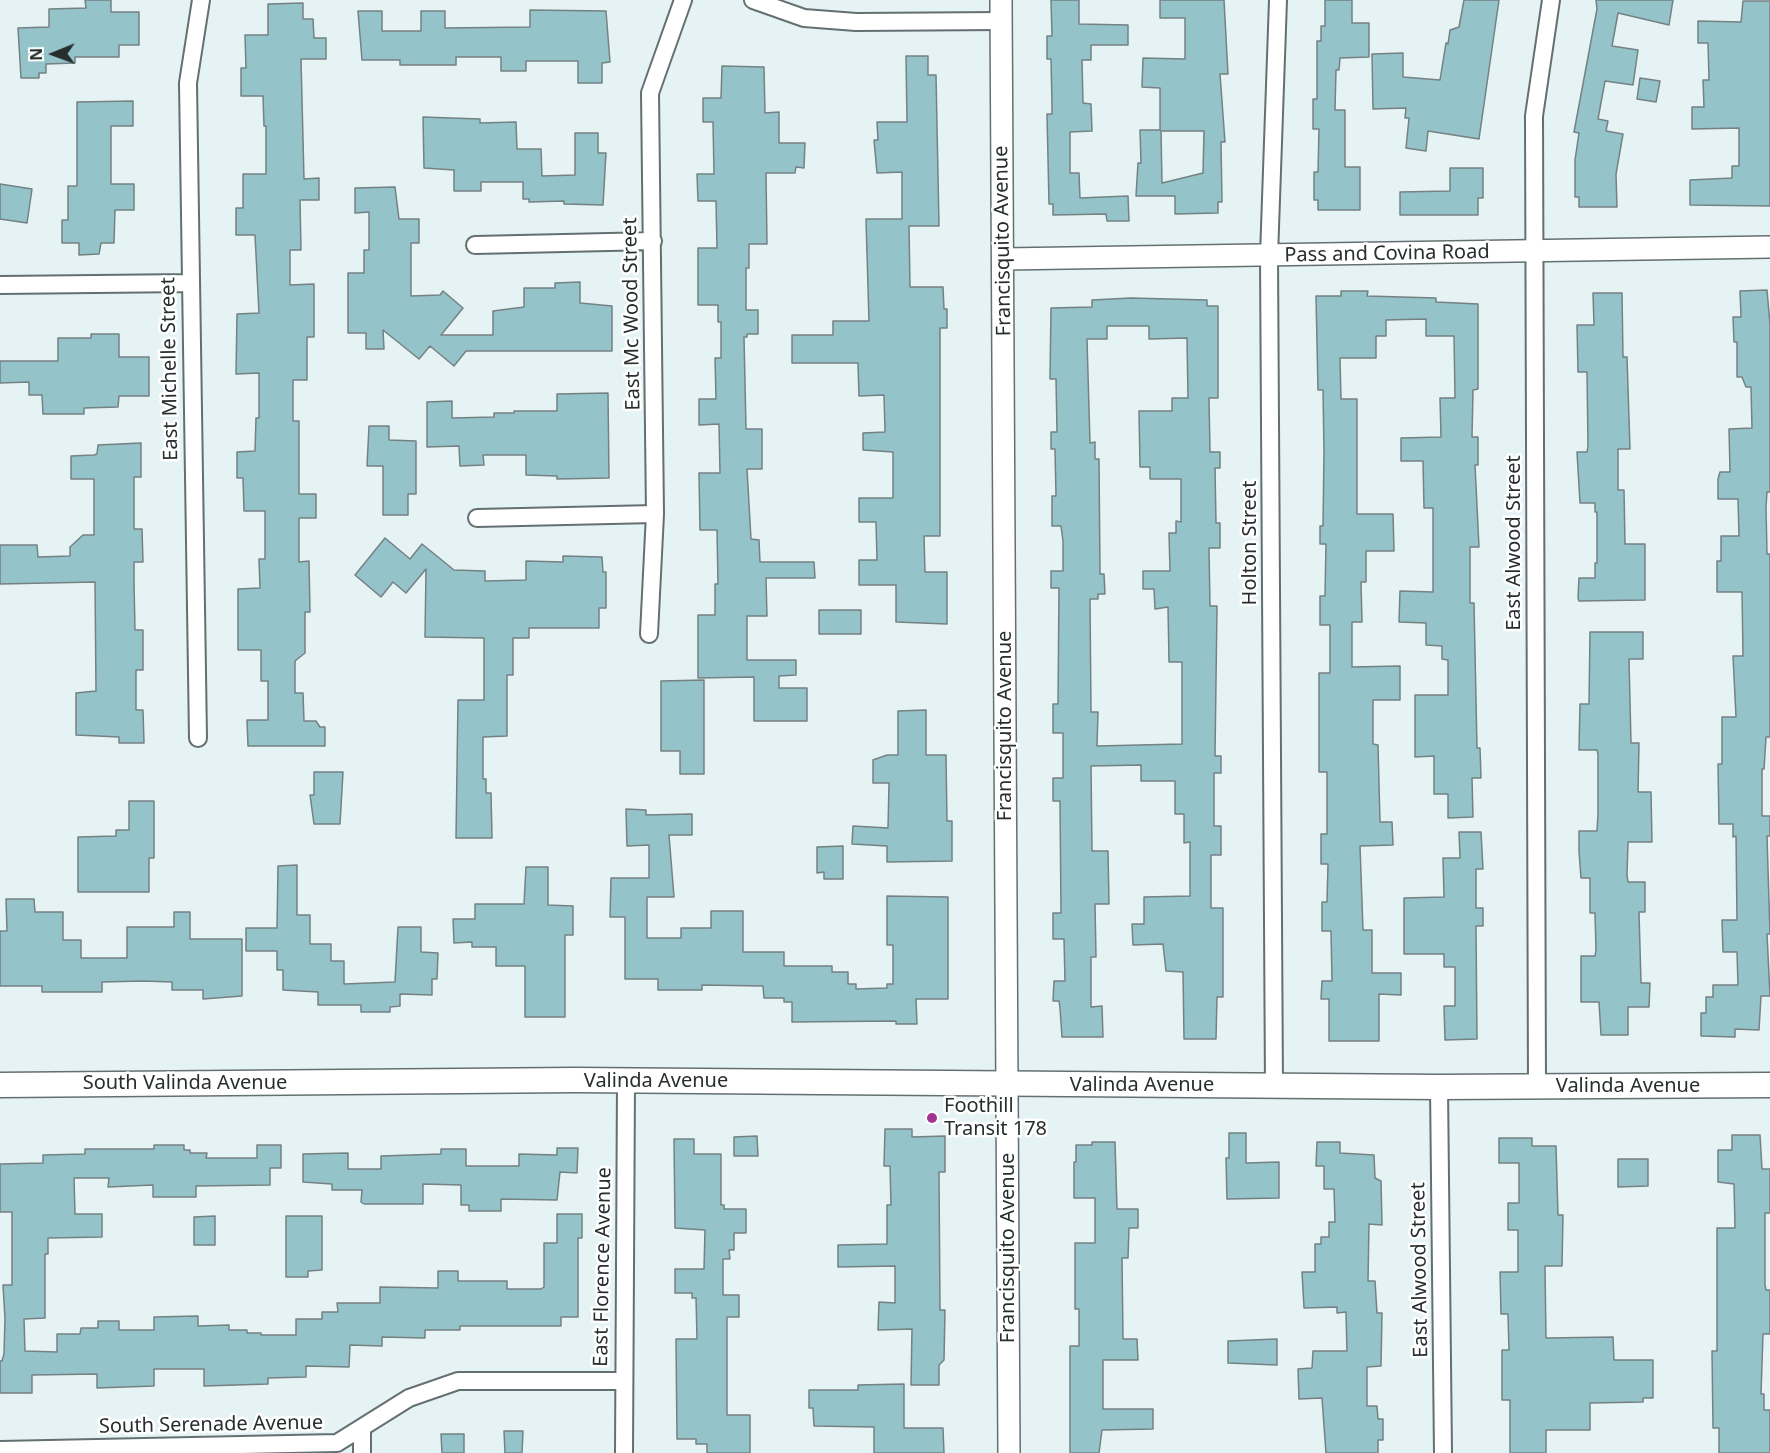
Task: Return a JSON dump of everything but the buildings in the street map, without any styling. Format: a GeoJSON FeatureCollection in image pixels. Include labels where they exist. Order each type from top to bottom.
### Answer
{"type":"FeatureCollection","features":[{"type":"Feature","properties":{"kind":"main road","name":"Valinda Avenue"},"geometry":{"type":"LineString","coordinates":[[370,1082],[626,1081],[1439,1087],[1770,1085]]}},
{"type":"Feature","properties":{"kind":"main road","name":"South Valinda Avenue"},"geometry":{"type":"LineString","coordinates":[[0,1085],[370,1082]]}},
{"type":"Feature","properties":{"kind":"street","name":"East Michelle Street"},"geometry":{"type":"LineString","coordinates":[[198,738],[188,83],[201,0]]}},
{"type":"Feature","properties":{"kind":"street","name":"East Mc Wood Street"},"geometry":{"type":"LineString","coordinates":[[649,634],[655,514],[650,93],[683,0]]}},
{"type":"Feature","properties":{"kind":"street"},"geometry":{"type":"LineString","coordinates":[[753,0],[804,18],[856,22],[1001,10]]}},
{"type":"Feature","properties":{"kind":"street","name":"Holton Street"},"geometry":{"type":"LineString","coordinates":[[1274,1086],[1269,255],[1278,0]]}},
{"type":"Feature","properties":{"kind":"street","name":"East Alwood Street"},"geometry":{"type":"LineString","coordinates":[[1537,1086],[1534,116],[1551,0]]}},
{"type":"Feature","properties":{"kind":"street","name":"Francisquito Avenue"},"geometry":{"type":"LineString","coordinates":[[1001,10],[1009,1453]]}},
{"type":"Feature","properties":{"kind":"street"},"geometry":{"type":"LineString","coordinates":[[475,245],[653,241]]}},
{"type":"Feature","properties":{"kind":"street","name":"Pass and Covina Road"},"geometry":{"type":"LineString","coordinates":[[1004,259],[1770,247]]}},
{"type":"Feature","properties":{"kind":"street"},"geometry":{"type":"LineString","coordinates":[[0,285],[190,283]]}},
{"type":"Feature","properties":{"kind":"street"},"geometry":{"type":"LineString","coordinates":[[477,518],[655,514]]}},
{"type":"Feature","properties":{"kind":"street","name":"East Florence Avenue"},"geometry":{"type":"LineString","coordinates":[[624,1453],[626,1081]]}},
{"type":"Feature","properties":{"kind":"street","name":"East Alwood Street"},"geometry":{"type":"LineString","coordinates":[[1439,1087],[1443,1453]]}},
{"type":"Feature","properties":{"kind":"street","name":"South Serenade Avenue"},"geometry":{"type":"LineString","coordinates":[[0,1450],[35,1452],[337,1443],[409,1398],[458,1381],[623,1381]]}},
{"type":"Feature","properties":{"kind":"street"},"geometry":{"type":"LineString","coordinates":[[362,1429],[362,1453]]}},
{"type":"Feature","properties":{"kind":"place","name":"Foothill Transit 178"},"geometry":{"type":"Point","coordinates":[932,1118]}}]}
